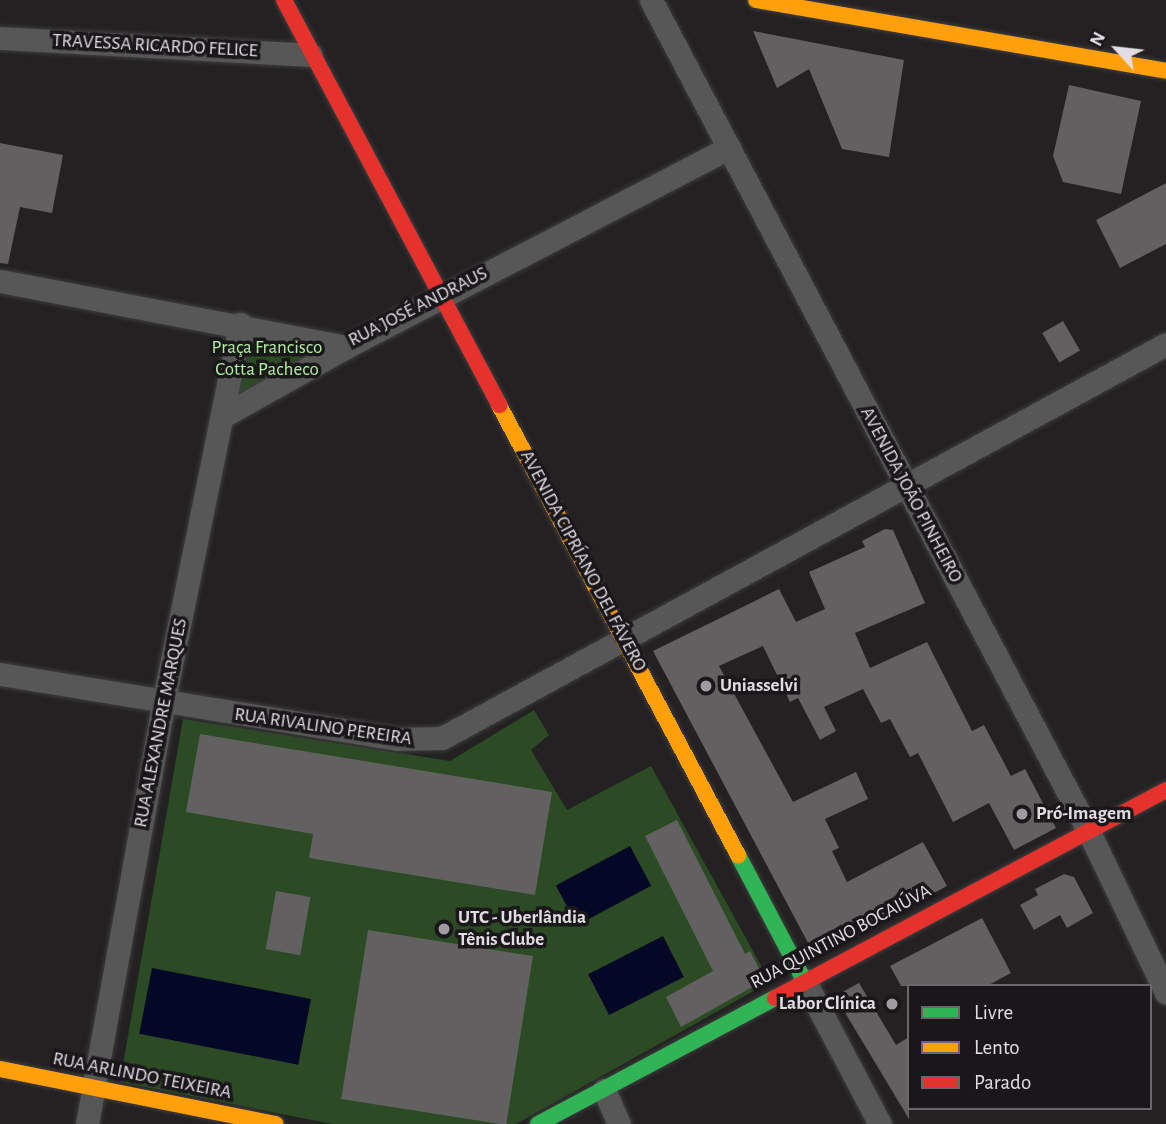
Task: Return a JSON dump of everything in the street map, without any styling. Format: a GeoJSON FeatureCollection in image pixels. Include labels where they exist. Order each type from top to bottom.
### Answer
{"type":"FeatureCollection","features":[{"type":"Feature","properties":{"kind":"street","name":"AVENIDA CIPRÍANO DEL FÁVERO"},"geometry":{"type":"LineString","coordinates":[[284,0],[880,1124]]}},
{"type":"Feature","properties":{"kind":"street","name":"AVENIDA JOÃO PINHEIRO"},"geometry":{"type":"LineString","coordinates":[[651,0],[1089,832],[1166,993]]}},
{"type":"Feature","properties":{"kind":"street"},"geometry":{"type":"LineString","coordinates":[[756,0],[1166,71]]}},
{"type":"Feature","properties":{"kind":"street","name":"TRAVESSA RICARDO FELICE"},"geometry":{"type":"LineString","coordinates":[[0,38],[311,55]]}},
{"type":"Feature","properties":{"kind":"street","name":"RUA JOSÉ ANDRAUS"},"geometry":{"type":"LineString","coordinates":[[0,281],[240,324],[346,347],[729,148]]}},
{"type":"Feature","properties":{"kind":"street","name":"RUA ALEXANDRE MARQUES"},"geometry":{"type":"LineString","coordinates":[[88,1124],[163,704],[240,324]]}},
{"type":"Feature","properties":{"kind":"street","name":"RUA RIVALINO PEREIRA"},"geometry":{"type":"LineString","coordinates":[[0,674],[163,704],[428,740],[456,732],[907,488],[1166,344]]}},
{"type":"Feature","properties":{"kind":"street"},"geometry":{"type":"LineString","coordinates":[[223,416],[346,347]]}},
{"type":"Feature","properties":{"kind":"street","name":"RUA QUINTINO BOCAIÚVA"},"geometry":{"type":"LineString","coordinates":[[538,1124],[804,980],[1166,790]]}},
{"type":"Feature","properties":{"kind":"street","name":"RUA ARLINDO TEIXEIRA"},"geometry":{"type":"LineString","coordinates":[[0,1069],[276,1124]]}},
{"type":"Feature","properties":{"kind":"street"},"geometry":{"type":"LineString","coordinates":[[604,1090],[620,1124]]}},
{"type":"Feature","properties":{"kind":"green space","name":"Praça Francisco Cotta Pacheco"},"geometry":{"type":"Polygon","coordinates":[[[248,326],[328,355],[232,405],[248,326]]]}},
{"type":"Feature","properties":{"kind":"green space","name":"UTC - Uberlândia Tênis Clube"},"geometry":{"type":"Polygon","coordinates":[[[534,710],[549,735],[531,750],[567,810],[651,766],[770,982],[516,1124],[333,1124],[120,1082],[183,719],[450,761],[534,710]]]}},
{"type":"Feature","properties":{"kind":"water"},"geometry":{"type":"Polygon","coordinates":[[[630,846],[651,886],[577,925],[556,885],[630,846]]]}},
{"type":"Feature","properties":{"kind":"water"},"geometry":{"type":"Polygon","coordinates":[[[663,936],[684,977],[609,1015],[588,974],[663,936]]]}},
{"type":"Feature","properties":{"kind":"water"},"geometry":{"type":"Polygon","coordinates":[[[152,968],[311,999],[298,1065],[139,1034],[152,968]]]}},
{"type":"Feature","properties":{"kind":"building"},"geometry":{"type":"Polygon","coordinates":[[[753,31],[904,60],[889,157],[842,149],[809,69],[777,88],[753,31]]]}},
{"type":"Feature","properties":{"kind":"building"},"geometry":{"type":"Polygon","coordinates":[[[1069,85],[1141,101],[1121,194],[1063,182],[1053,156],[1069,85]]]}},
{"type":"Feature","properties":{"kind":"building"},"geometry":{"type":"Polygon","coordinates":[[[0,143],[63,155],[52,213],[20,207],[8,264],[0,263],[0,143]]]}},
{"type":"Feature","properties":{"kind":"building"},"geometry":{"type":"Polygon","coordinates":[[[1166,183],[1166,244],[1120,268],[1096,220],[1166,183]]]}},
{"type":"Feature","properties":{"kind":"building"},"geometry":{"type":"Polygon","coordinates":[[[1063,321],[1080,350],[1059,362],[1042,333],[1063,321]]]}},
{"type":"Feature","properties":{"kind":"building"},"geometry":{"type":"Polygon","coordinates":[[[885,529],[893,530],[925,603],[855,633],[870,668],[927,642],[972,731],[984,725],[1011,776],[1025,769],[1056,828],[1014,850],[989,803],[953,822],[918,753],[910,757],[890,719],[881,723],[863,689],[824,707],[836,731],[820,740],[798,698],[790,702],[763,646],[719,666],[793,802],[856,772],[868,799],[825,819],[839,848],[832,851],[847,882],[923,842],[947,886],[815,956],[653,651],[779,589],[796,622],[825,609],[809,572],[865,547],[862,541],[885,529]]]}},
{"type":"Feature","properties":{"kind":"building"},"geometry":{"type":"Polygon","coordinates":[[[200,734],[552,792],[535,895],[309,858],[313,834],[186,812],[200,734]]]}},
{"type":"Feature","properties":{"kind":"building"},"geometry":{"type":"Polygon","coordinates":[[[677,820],[745,954],[750,951],[765,980],[681,1027],[666,997],[713,971],[645,836],[677,820]]]}},
{"type":"Feature","properties":{"kind":"building"},"geometry":{"type":"Polygon","coordinates":[[[1064,874],[1074,877],[1093,913],[1067,928],[1060,915],[1034,930],[1020,905],[1038,895],[1035,889],[1064,874]]]}},
{"type":"Feature","properties":{"kind":"building"},"geometry":{"type":"Polygon","coordinates":[[[276,891],[310,897],[300,955],[266,949],[276,891]]]}},
{"type":"Feature","properties":{"kind":"building"},"geometry":{"type":"Polygon","coordinates":[[[982,918],[1011,973],[991,984],[901,986],[890,966],[982,918]]]}},
{"type":"Feature","properties":{"kind":"building"},"geometry":{"type":"Polygon","coordinates":[[[368,930],[533,956],[506,1124],[341,1099],[368,930]]]}},
{"type":"Feature","properties":{"kind":"building"},"geometry":{"type":"Polygon","coordinates":[[[859,983],[896,1045],[907,1038],[909,1119],[835,996],[859,983]]]}},
{"type":"Feature","properties":{"kind":"traffic: fast"},"geometry":{"type":"LineString","coordinates":[[738,855],[804,980]]}},
{"type":"Feature","properties":{"kind":"traffic: fast"},"geometry":{"type":"LineString","coordinates":[[538,1124],[775,998]]}},
{"type":"Feature","properties":{"kind":"traffic: slow"},"geometry":{"type":"LineString","coordinates":[[756,0],[1166,71]]}},
{"type":"Feature","properties":{"kind":"traffic: slow"},"geometry":{"type":"LineString","coordinates":[[499,405],[738,855]]}},
{"type":"Feature","properties":{"kind":"traffic: slow"},"geometry":{"type":"LineString","coordinates":[[0,1069],[276,1124]]}},
{"type":"Feature","properties":{"kind":"traffic: jam"},"geometry":{"type":"LineString","coordinates":[[284,0],[499,405]]}},
{"type":"Feature","properties":{"kind":"traffic: jam"},"geometry":{"type":"LineString","coordinates":[[775,998],[1166,790]]}},
{"type":"Feature","properties":{"kind":"place","name":"Uniasselvi"},"geometry":{"type":"Point","coordinates":[706,686]}},
{"type":"Feature","properties":{"kind":"place","name":"Pró-Imagem"},"geometry":{"type":"Point","coordinates":[1022,814]}},
{"type":"Feature","properties":{"kind":"place","name":"UTC - Uberlândia Tênis Clube"},"geometry":{"type":"Point","coordinates":[444,929]}},
{"type":"Feature","properties":{"kind":"place","name":"Labor Clínica"},"geometry":{"type":"Point","coordinates":[892,1004]}}]}
